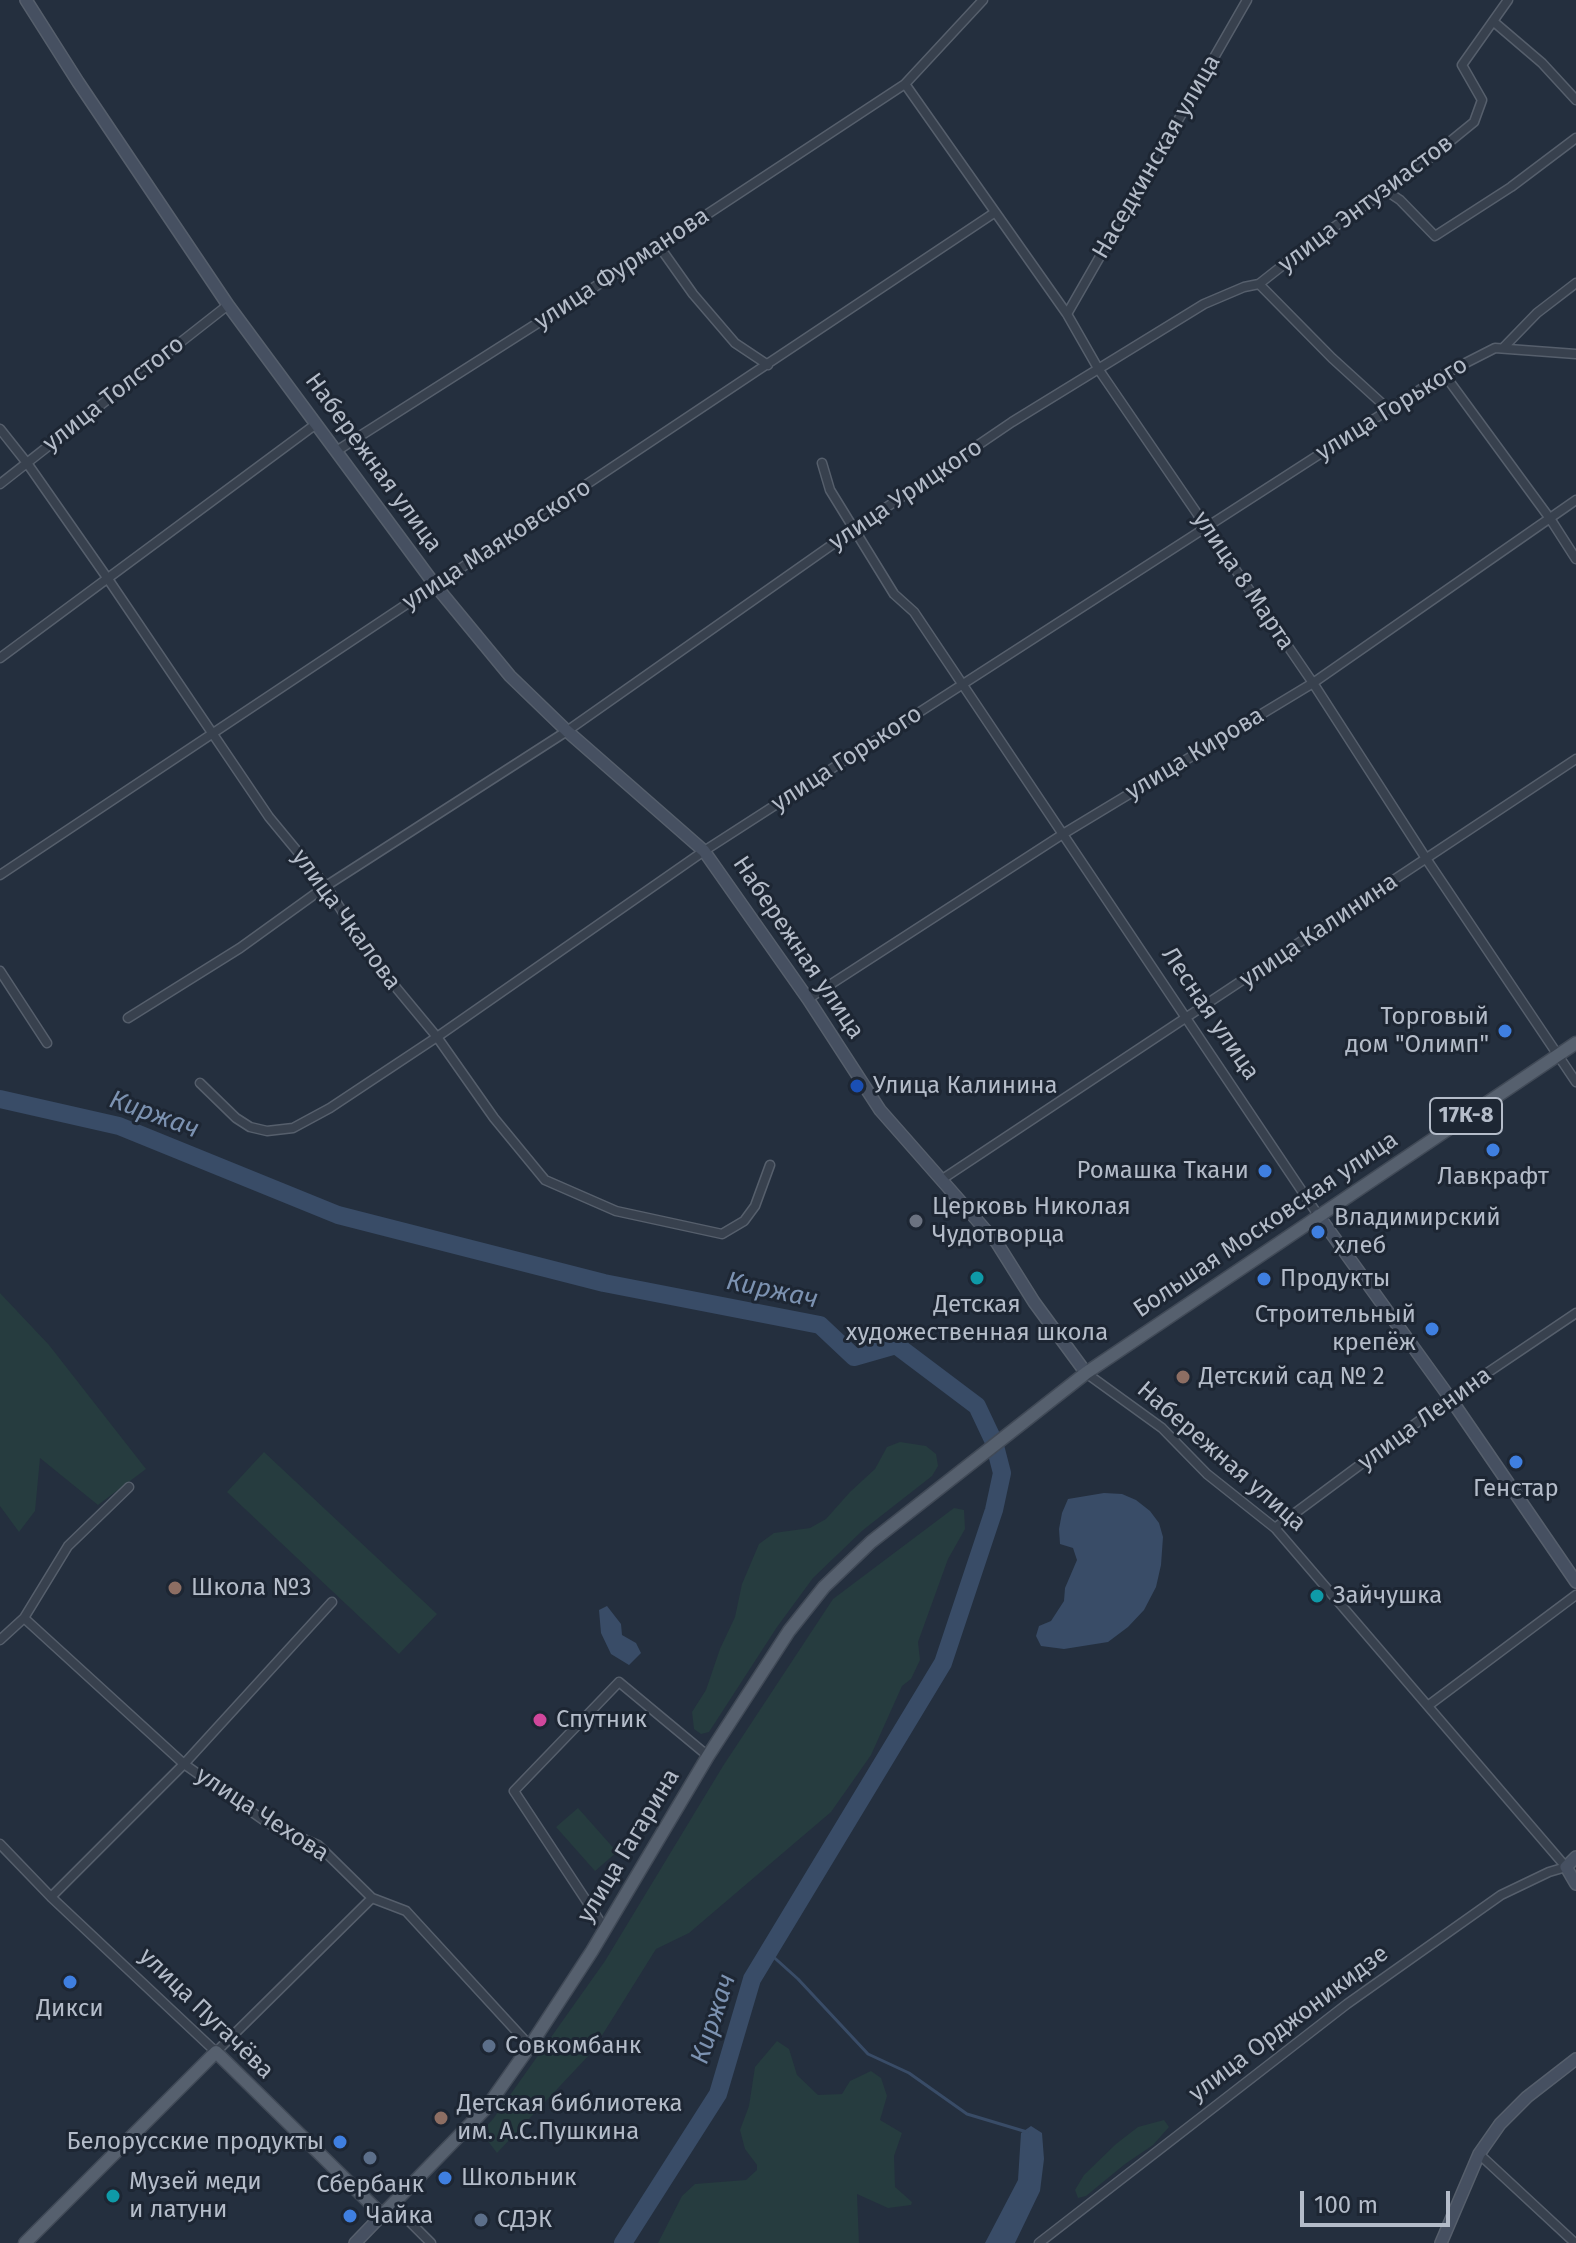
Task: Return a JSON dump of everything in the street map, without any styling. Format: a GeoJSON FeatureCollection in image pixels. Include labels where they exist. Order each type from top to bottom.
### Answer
{"type":"FeatureCollection","features":[{"type":"Feature","properties":{"kind":"main road","name":"Большая Московская улица"},"geometry":{"type":"LineString","coordinates":[[950,1482],[1086,1373],[1576,1043]]}},
{"type":"Feature","properties":{"kind":"main road","name":"улица Гагарина"},"geometry":{"type":"LineString","coordinates":[[382,2215],[487,2107],[530,2046],[605,1929],[708,1756],[789,1631],[824,1587],[871,1542],[950,1482]]}},
{"type":"Feature","properties":{"kind":"main road","name":"улица Пугачёва"},"geometry":{"type":"LineString","coordinates":[[216,2052],[382,2215]]}},
{"type":"Feature","properties":{"kind":"main road"},"geometry":{"type":"LineString","coordinates":[[25,2243],[216,2052]]}},
{"type":"Feature","properties":{"kind":"street","name":"Набережная улица"},"geometry":{"type":"LineString","coordinates":[[26,0],[228,305],[435,585],[510,676],[567,731],[704,851],[808,999],[880,1110],[997,1243],[1034,1302],[1086,1373],[1162,1428],[1207,1474],[1275,1528],[1566,1867],[1576,1884]]}},
{"type":"Feature","properties":{"kind":"street","name":"улица Фурманова"},"geometry":{"type":"LineString","coordinates":[[338,450],[659,246],[905,84],[983,0]]}},
{"type":"Feature","properties":{"kind":"street","name":"Наседкинская улица"},"geometry":{"type":"LineString","coordinates":[[1067,314],[1247,0]]}},
{"type":"Feature","properties":{"kind":"street","name":"улица Энтузиастов"},"geometry":{"type":"LineString","coordinates":[[1259,284],[1306,247],[1388,192],[1474,122],[1482,100],[1462,65],[1508,0]]}},
{"type":"Feature","properties":{"kind":"street"},"geometry":{"type":"LineString","coordinates":[[1494,22],[1542,63],[1573,97]]}},
{"type":"Feature","properties":{"kind":"street","name":"улица 8 Марта"},"geometry":{"type":"LineString","coordinates":[[905,84],[1067,314],[1099,370],[1313,683],[1576,1082]]}},
{"type":"Feature","properties":{"kind":"street"},"geometry":{"type":"LineString","coordinates":[[1573,97],[1576,84]]}},
{"type":"Feature","properties":{"kind":"street"},"geometry":{"type":"LineString","coordinates":[[1388,192],[1435,236],[1511,187],[1576,138]]}},
{"type":"Feature","properties":{"kind":"street","name":"улица Маяковского"},"geometry":{"type":"LineString","coordinates":[[0,875],[994,213]]}},
{"type":"Feature","properties":{"kind":"street"},"geometry":{"type":"LineString","coordinates":[[659,246],[693,294],[735,343],[768,365]]}},
{"type":"Feature","properties":{"kind":"street","name":"улица Горького"},"geometry":{"type":"LineString","coordinates":[[1504,347],[1537,313],[1576,283]]}},
{"type":"Feature","properties":{"kind":"street"},"geometry":{"type":"LineString","coordinates":[[1259,284],[1388,409]]}},
{"type":"Feature","properties":{"kind":"street","name":"улица Урицкого"},"geometry":{"type":"LineString","coordinates":[[128,1018],[240,948],[326,886],[567,731],[1012,422],[1204,304],[1259,284]]}},
{"type":"Feature","properties":{"kind":"street","name":"улица Толстого"},"geometry":{"type":"LineString","coordinates":[[0,484],[228,305]]}},
{"type":"Feature","properties":{"kind":"street","name":"улица Горького"},"geometry":{"type":"LineString","coordinates":[[200,1083],[236,1118],[250,1127],[267,1131],[293,1128],[330,1108],[437,1037],[704,851],[1444,374],[1495,348],[1576,354]]}},
{"type":"Feature","properties":{"kind":"street"},"geometry":{"type":"LineString","coordinates":[[1444,374],[1576,559]]}},
{"type":"Feature","properties":{"kind":"street"},"geometry":{"type":"LineString","coordinates":[[0,658],[316,424]]}},
{"type":"Feature","properties":{"kind":"street","name":"улица Чкалова"},"geometry":{"type":"LineString","coordinates":[[0,429],[108,579],[269,817],[326,886],[374,961],[437,1037],[494,1118],[545,1180],[616,1211],[722,1234],[744,1221],[755,1206],[770,1165]]}},
{"type":"Feature","properties":{"kind":"street","name":"Лесная улица"},"geometry":{"type":"LineString","coordinates":[[822,463],[830,490],[894,594],[914,612],[1318,1215],[1450,1398],[1576,1582]]}},
{"type":"Feature","properties":{"kind":"street","name":"улица Кирова"},"geometry":{"type":"LineString","coordinates":[[808,999],[1063,834],[1313,683],[1576,500]]}},
{"type":"Feature","properties":{"kind":"street","name":"улица Калинина"},"geometry":{"type":"LineString","coordinates":[[941,1180],[1576,759]]}},
{"type":"Feature","properties":{"kind":"street"},"geometry":{"type":"LineString","coordinates":[[0,971],[47,1043]]}},
{"type":"Feature","properties":{"kind":"street","name":"улица Ленина"},"geometry":{"type":"LineString","coordinates":[[1275,1528],[1450,1398],[1576,1313]]}},
{"type":"Feature","properties":{"kind":"street"},"geometry":{"type":"LineString","coordinates":[[0,1640],[24,1618],[68,1546],[129,1487]]}},
{"type":"Feature","properties":{"kind":"street"},"geometry":{"type":"LineString","coordinates":[[1429,1705],[1576,1595]]}},
{"type":"Feature","properties":{"kind":"street"},"geometry":{"type":"LineString","coordinates":[[51,1897],[184,1764],[332,1602]]}},
{"type":"Feature","properties":{"kind":"street","name":"улица Чехова"},"geometry":{"type":"LineString","coordinates":[[24,1618],[184,1764],[269,1824],[318,1845],[372,1898],[406,1911],[530,2046]]}},
{"type":"Feature","properties":{"kind":"street"},"geometry":{"type":"LineString","coordinates":[[605,1929],[514,1791],[619,1682],[708,1756]]}},
{"type":"Feature","properties":{"kind":"street","name":"улица Пугачёва"},"geometry":{"type":"LineString","coordinates":[[0,1844],[51,1897],[216,2052]]}},
{"type":"Feature","properties":{"kind":"street","name":"улица Орджоникидзе"},"geometry":{"type":"LineString","coordinates":[[1039,2243],[1347,2004],[1501,1895],[1566,1867],[1576,1857]]}},
{"type":"Feature","properties":{"kind":"street"},"geometry":{"type":"LineString","coordinates":[[216,2052],[372,1898]]}},
{"type":"Feature","properties":{"kind":"street"},"geometry":{"type":"LineString","coordinates":[[1441,2243],[1479,2154],[1500,2124],[1527,2097],[1576,2059]]}},
{"type":"Feature","properties":{"kind":"street"},"geometry":{"type":"LineString","coordinates":[[1479,2154],[1575,2243]]}},
{"type":"Feature","properties":{"kind":"street"},"geometry":{"type":"LineString","coordinates":[[393,2205],[431,2243]]}},
{"type":"Feature","properties":{"kind":"street","name":"улица Гагарина"},"geometry":{"type":"LineString","coordinates":[[355,2243],[382,2215]]}},
{"type":"Feature","properties":{"kind":"green space"},"geometry":{"type":"Polygon","coordinates":[[[0,1293],[49,1345],[146,1469],[98,1505],[40,1458],[35,1511],[19,1532],[0,1506],[0,1293]]]}},
{"type":"Feature","properties":{"kind":"green space"},"geometry":{"type":"Polygon","coordinates":[[[900,1442],[926,1446],[936,1454],[938,1466],[932,1476],[863,1530],[813,1578],[777,1627],[709,1732],[701,1734],[694,1729],[692,1712],[706,1690],[759,1544],[774,1533],[810,1528],[826,1519],[875,1469],[887,1447],[900,1442]]]}},
{"type":"Feature","properties":{"kind":"green space"},"geometry":{"type":"Polygon","coordinates":[[[264,1452],[437,1614],[399,1654],[227,1492],[264,1452]]]}},
{"type":"Feature","properties":{"kind":"green space"},"geometry":{"type":"Polygon","coordinates":[[[954,1508],[964,1510],[965,1529],[948,1559],[918,1642],[920,1660],[911,1679],[902,1686],[871,1755],[831,1812],[689,1933],[656,1949],[591,2053],[497,2153],[481,2132],[605,1961],[723,1766],[833,1599],[954,1508]]]}},
{"type":"Feature","properties":{"kind":"green space"},"geometry":{"type":"Polygon","coordinates":[[[578,1808],[617,1852],[595,1871],[556,1827],[578,1808]]]}},
{"type":"Feature","properties":{"kind":"green space"},"geometry":{"type":"Polygon","coordinates":[[[777,2041],[789,2049],[797,2075],[818,2095],[842,2094],[850,2081],[871,2071],[881,2078],[887,2096],[880,2120],[902,2133],[894,2156],[895,2187],[912,2202],[911,2205],[888,2208],[857,2194],[859,2243],[658,2243],[682,2196],[695,2184],[746,2180],[757,2170],[757,2165],[745,2149],[740,2130],[749,2106],[755,2067],[777,2041]]]}},
{"type":"Feature","properties":{"kind":"green space"},"geometry":{"type":"Polygon","coordinates":[[[1164,2120],[1169,2127],[1153,2145],[1086,2196],[1078,2198],[1075,2190],[1084,2175],[1116,2144],[1138,2127],[1164,2120]]]}},
{"type":"Feature","properties":{"kind":"water"},"geometry":{"type":"Polygon","coordinates":[[[1104,1493],[1122,1494],[1136,1500],[1159,1523],[1163,1537],[1156,1587],[1144,1610],[1108,1642],[1064,1649],[1041,1646],[1036,1636],[1039,1626],[1051,1621],[1064,1601],[1065,1588],[1077,1560],[1073,1548],[1060,1544],[1062,1513],[1068,1499],[1104,1493]]]}},
{"type":"Feature","properties":{"kind":"water"},"geometry":{"type":"Polygon","coordinates":[[[607,1606],[621,1624],[622,1635],[636,1643],[641,1653],[629,1665],[611,1654],[601,1633],[599,1610],[607,1606]]]}},
{"type":"Feature","properties":{"kind":"water"},"geometry":{"type":"Polygon","coordinates":[[[1031,2126],[1042,2133],[1044,2159],[1040,2191],[1015,2243],[985,2243],[1018,2180],[1021,2133],[1031,2126]]]}},
{"type":"Feature","properties":{"kind":"waterway","name":"Киржач"},"geometry":{"type":"LineString","coordinates":[[0,1099],[119,1126],[338,1215],[604,1283],[820,1325],[854,1357],[896,1345],[977,1406],[994,1442],[1002,1473],[994,1510],[943,1663],[752,1979],[718,2094],[623,2243]]}},
{"type":"Feature","properties":{"kind":"waterway"},"geometry":{"type":"LineString","coordinates":[[768,1952],[798,1979],[868,2054],[909,2073],[967,2114],[1027,2132]]}},
{"type":"Feature","properties":{"kind":"place","name":"Торговый дом \"Олимп\""},"geometry":{"type":"Point","coordinates":[1505,1031]}},
{"type":"Feature","properties":{"kind":"place","name":"Улица Калинина"},"geometry":{"type":"Point","coordinates":[857,1086]}},
{"type":"Feature","properties":{"kind":"place","name":"Лавкрафт"},"geometry":{"type":"Point","coordinates":[1493,1150]}},
{"type":"Feature","properties":{"kind":"place","name":"Ромашка Ткани"},"geometry":{"type":"Point","coordinates":[1265,1171]}},
{"type":"Feature","properties":{"kind":"place","name":"Церковь Николая Чудотворца"},"geometry":{"type":"Point","coordinates":[916,1221]}},
{"type":"Feature","properties":{"kind":"place","name":"Владимирский хлеб"},"geometry":{"type":"Point","coordinates":[1318,1232]}},
{"type":"Feature","properties":{"kind":"place","name":"Детская художественная школа"},"geometry":{"type":"Point","coordinates":[977,1278]}},
{"type":"Feature","properties":{"kind":"place","name":"Продукты"},"geometry":{"type":"Point","coordinates":[1264,1279]}},
{"type":"Feature","properties":{"kind":"place","name":"Строительный крепёж"},"geometry":{"type":"Point","coordinates":[1432,1329]}},
{"type":"Feature","properties":{"kind":"place","name":"Детский сад № 2"},"geometry":{"type":"Point","coordinates":[1183,1377]}},
{"type":"Feature","properties":{"kind":"place","name":"Генстар"},"geometry":{"type":"Point","coordinates":[1516,1462]}},
{"type":"Feature","properties":{"kind":"place","name":"Школа №3"},"geometry":{"type":"Point","coordinates":[175,1588]}},
{"type":"Feature","properties":{"kind":"place","name":"Зайчушка"},"geometry":{"type":"Point","coordinates":[1317,1596]}},
{"type":"Feature","properties":{"kind":"place","name":"Спутник"},"geometry":{"type":"Point","coordinates":[540,1720]}},
{"type":"Feature","properties":{"kind":"place","name":"Дикси"},"geometry":{"type":"Point","coordinates":[70,1982]}},
{"type":"Feature","properties":{"kind":"place","name":"Совкомбанк"},"geometry":{"type":"Point","coordinates":[489,2046]}},
{"type":"Feature","properties":{"kind":"place","name":"Детская библиотека им. А.С.Пушкина"},"geometry":{"type":"Point","coordinates":[441,2118]}},
{"type":"Feature","properties":{"kind":"place","name":"Белорусские продукты"},"geometry":{"type":"Point","coordinates":[340,2142]}},
{"type":"Feature","properties":{"kind":"place","name":"Сбербанк"},"geometry":{"type":"Point","coordinates":[370,2158]}},
{"type":"Feature","properties":{"kind":"place","name":"Школьник"},"geometry":{"type":"Point","coordinates":[445,2178]}},
{"type":"Feature","properties":{"kind":"place","name":"Музей меди и латуни"},"geometry":{"type":"Point","coordinates":[113,2196]}},
{"type":"Feature","properties":{"kind":"place","name":"Чайка"},"geometry":{"type":"Point","coordinates":[350,2216]}},
{"type":"Feature","properties":{"kind":"place","name":"СДЭК"},"geometry":{"type":"Point","coordinates":[481,2220]}}]}
